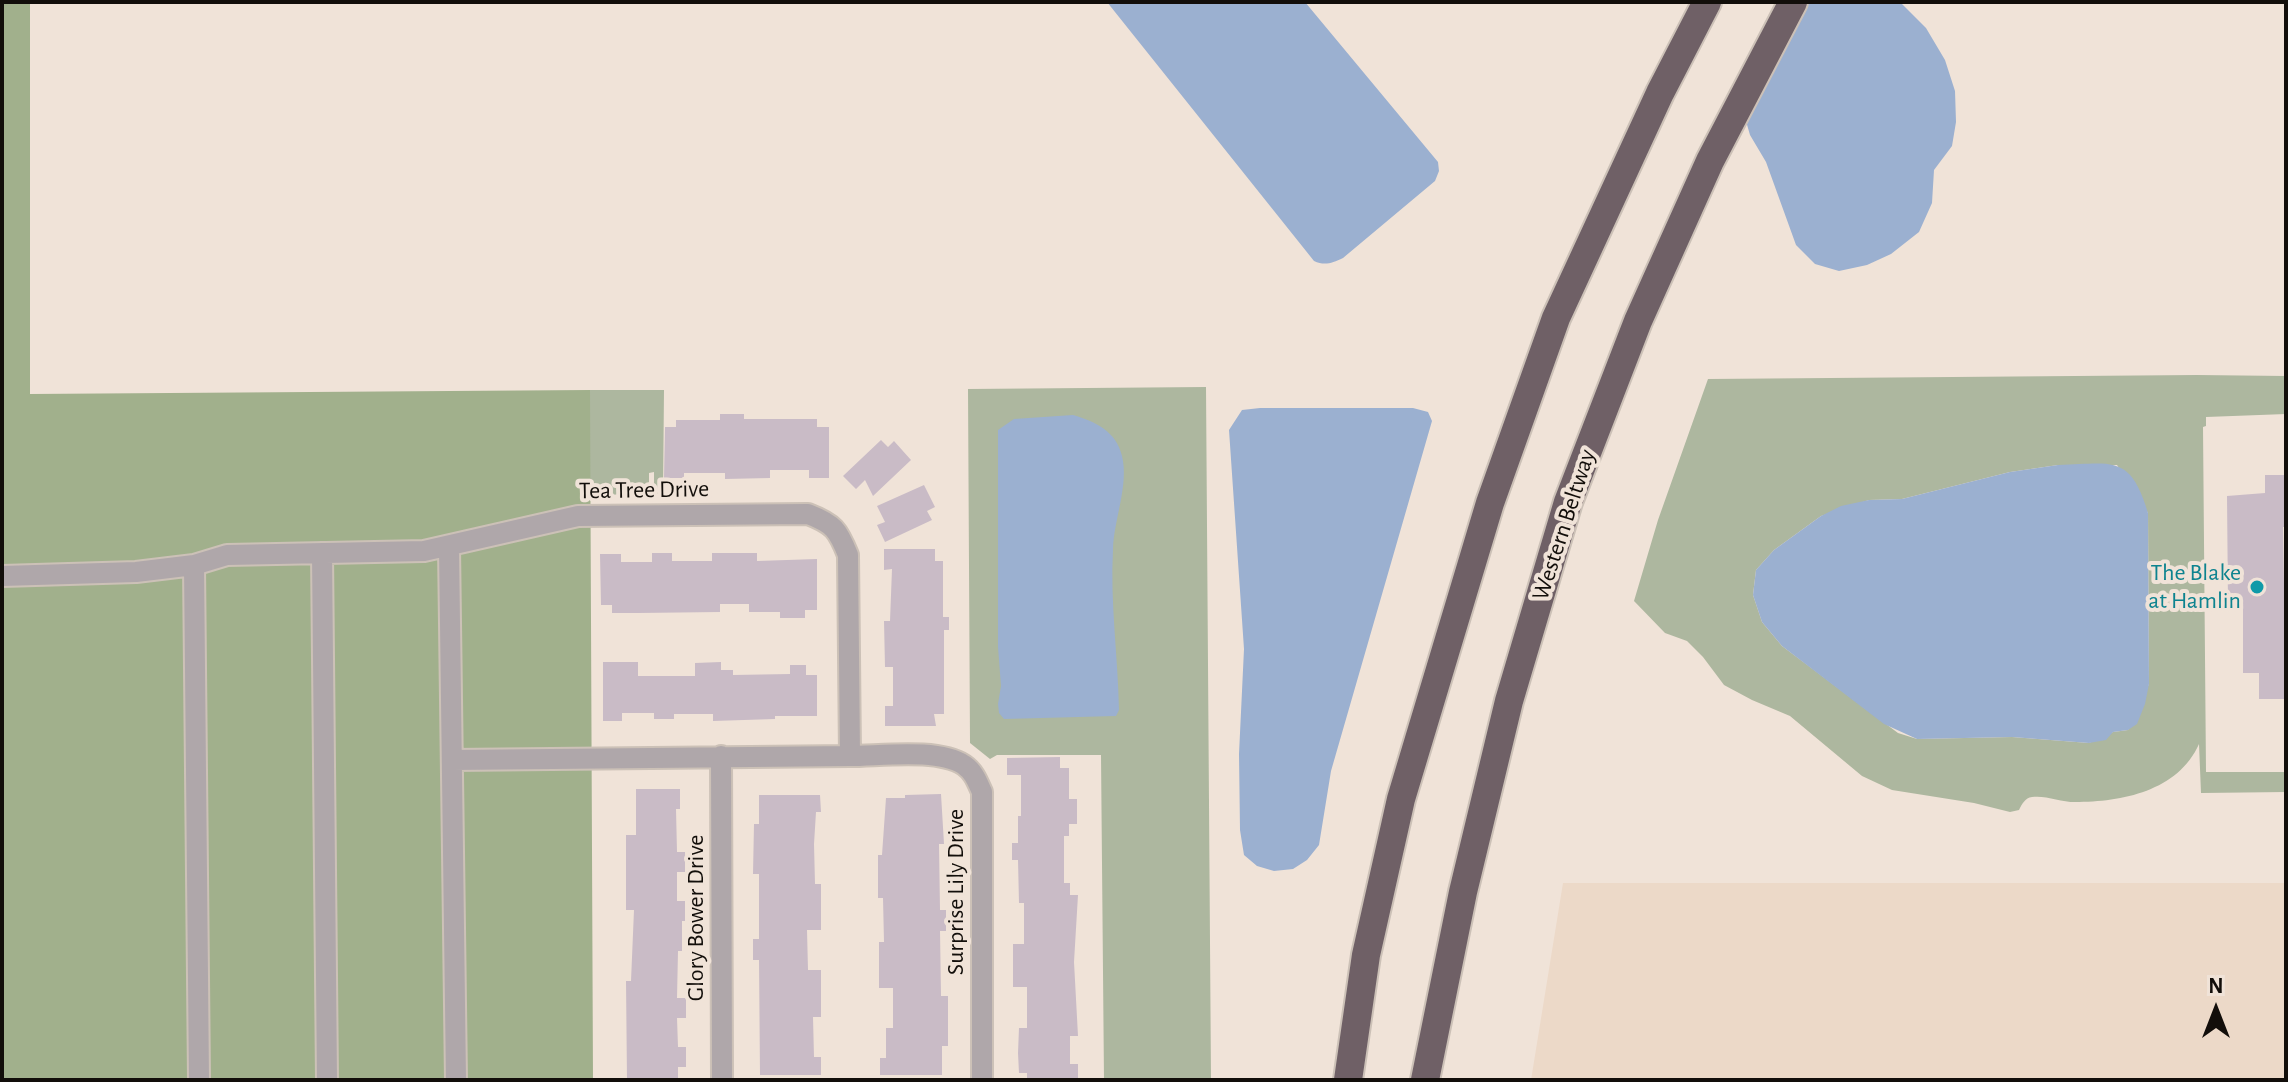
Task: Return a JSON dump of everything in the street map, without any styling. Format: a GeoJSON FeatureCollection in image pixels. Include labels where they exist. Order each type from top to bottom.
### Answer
{"type":"FeatureCollection","features":[{"type":"Feature","properties":{"kind":"highway"},"geometry":{"type":"LineString","coordinates":[[1329,1080],[1366,955],[1401,799],[1490,503],[1556,318],[1660,93],[1707,2]]}},
{"type":"Feature","properties":{"kind":"highway","name":"Western Beltway"},"geometry":{"type":"LineString","coordinates":[[1428,1073],[1463,892],[1509,701],[1568,502],[1638,321],[1710,161],[1793,2]]}},
{"type":"Feature","properties":{"kind":"highway"},"geometry":{"type":"LineString","coordinates":[[1348,1080],[1366,955]]}},
{"type":"Feature","properties":{"kind":"street","name":"Tea Tree Drive"},"geometry":{"type":"LineString","coordinates":[[2,576],[136,572],[194,565],[227,555],[424,551],[578,516],[808,514],[824,520],[839,531],[848,555],[850,756]]}},
{"type":"Feature","properties":{"kind":"street"},"geometry":{"type":"LineString","coordinates":[[449,547],[456,1080]]}},
{"type":"Feature","properties":{"kind":"street"},"geometry":{"type":"LineString","coordinates":[[322,553],[327,1080]]}},
{"type":"Feature","properties":{"kind":"street"},"geometry":{"type":"LineString","coordinates":[[194,565],[199,1080]]}},
{"type":"Feature","properties":{"kind":"street","name":"Surprise Lily Drive"},"geometry":{"type":"LineString","coordinates":[[452,760],[939,755],[964,764],[975,776],[982,792],[982,1080]]}},
{"type":"Feature","properties":{"kind":"street","name":"Glory Bower Drive"},"geometry":{"type":"LineString","coordinates":[[721,756],[722,1080]]}},
{"type":"Feature","properties":{"kind":"shaded area"},"geometry":{"type":"Polygon","coordinates":[[[1563,883],[2286,883],[2286,1080],[1531,1080],[1563,883]]]}},
{"type":"Feature","properties":{"kind":"green space"},"geometry":{"type":"Polygon","coordinates":[[[2,2],[30,2],[30,394],[590,390],[593,1080],[2,1080],[2,2]]]}},
{"type":"Feature","properties":{"kind":"green space"},"geometry":{"type":"Polygon","coordinates":[[[2286,376],[2286,414],[2206,417],[2206,426],[2203,427],[2206,772],[2286,772],[2286,792],[2201,793],[2199,744],[2190,760],[2163,783],[2147,791],[2111,800],[2075,802],[2032,797],[2019,810],[2010,812],[1892,790],[1862,776],[1790,716],[1724,685],[1687,641],[1665,633],[1634,601],[1658,520],[1708,379],[2286,376]],[[2058,465],[2010,472],[1902,499],[1869,500],[1821,516],[1774,550],[1756,570],[1753,595],[1762,622],[1782,646],[1898,733],[1917,739],[2012,737],[2089,743],[2113,732],[2128,730],[2149,684],[2148,513],[2117,465],[2058,465]]]}},
{"type":"Feature","properties":{"kind":"green space"},"geometry":{"type":"Polygon","coordinates":[[[1206,387],[1211,1080],[1104,1080],[1101,755],[997,755],[990,759],[970,743],[968,389],[1206,387]]]}},
{"type":"Feature","properties":{"kind":"green space"},"geometry":{"type":"Polygon","coordinates":[[[590,390],[664,390],[663,494],[654,494],[654,472],[649,473],[649,494],[590,495],[590,390]]]}},
{"type":"Feature","properties":{"kind":"water"},"geometry":{"type":"Polygon","coordinates":[[[1107,2],[1305,2],[1438,162],[1435,181],[1343,258],[1328,263],[1314,261],[1107,2]]]}},
{"type":"Feature","properties":{"kind":"water"},"geometry":{"type":"Polygon","coordinates":[[[1790,2],[1900,2],[1926,28],[1945,60],[1955,91],[1956,122],[1952,146],[1934,170],[1932,203],[1919,232],[1891,254],[1867,265],[1839,271],[1815,264],[1796,245],[1766,162],[1750,135],[1739,97],[1748,57],[1775,14],[1790,2]]]}},
{"type":"Feature","properties":{"kind":"water"},"geometry":{"type":"Polygon","coordinates":[[[1413,408],[1428,412],[1432,421],[1331,771],[1319,845],[1307,860],[1293,869],[1274,871],[1257,866],[1244,855],[1240,830],[1239,754],[1244,649],[1229,430],[1242,410],[1413,408]]]}},
{"type":"Feature","properties":{"kind":"water"},"geometry":{"type":"Polygon","coordinates":[[[1073,415],[1090,421],[1110,434],[1119,447],[1124,467],[1112,569],[1119,710],[1116,716],[1004,719],[999,713],[998,704],[1001,686],[998,647],[998,430],[1014,419],[1073,415]]]}},
{"type":"Feature","properties":{"kind":"water"},"geometry":{"type":"Polygon","coordinates":[[[2105,464],[2126,471],[2134,480],[2148,513],[2149,684],[2137,724],[2128,730],[2113,732],[2106,740],[2089,743],[2012,737],[1917,739],[1884,724],[1782,646],[1762,622],[1753,595],[1756,570],[1774,550],[1821,516],[1841,506],[1869,500],[1902,499],[2010,472],[2058,465],[2105,464]]]}},
{"type":"Feature","properties":{"kind":"building"},"geometry":{"type":"Polygon","coordinates":[[[720,414],[744,414],[744,419],[817,419],[817,427],[829,427],[829,478],[809,478],[809,470],[770,470],[770,478],[725,479],[725,473],[684,473],[684,478],[664,478],[665,427],[676,427],[676,420],[720,420],[720,414]]]}},
{"type":"Feature","properties":{"kind":"building"},"geometry":{"type":"Polygon","coordinates":[[[881,440],[888,447],[894,441],[911,460],[873,496],[865,480],[856,489],[843,476],[881,440]]]}},
{"type":"Feature","properties":{"kind":"building","name":"The Blake at Hamlin"},"geometry":{"type":"Polygon","coordinates":[[[2265,475],[2286,475],[2286,527],[2283,527],[2286,699],[2259,699],[2259,673],[2243,673],[2243,604],[2228,604],[2227,496],[2265,493],[2265,475]]]}},
{"type":"Feature","properties":{"kind":"building"},"geometry":{"type":"Polygon","coordinates":[[[924,485],[935,507],[927,511],[932,520],[885,542],[877,525],[885,522],[877,506],[924,485]]]}},
{"type":"Feature","properties":{"kind":"building"},"geometry":{"type":"Polygon","coordinates":[[[884,549],[935,549],[935,561],[943,561],[943,617],[949,617],[949,630],[944,630],[944,714],[934,714],[936,726],[885,726],[885,706],[893,706],[893,667],[885,667],[884,621],[890,621],[892,569],[884,570],[884,549]]]}},
{"type":"Feature","properties":{"kind":"building"},"geometry":{"type":"Polygon","coordinates":[[[652,553],[672,553],[672,561],[712,561],[712,553],[757,553],[757,561],[817,559],[817,610],[805,610],[805,618],[780,618],[780,612],[749,612],[749,604],[720,604],[720,612],[638,613],[612,613],[612,605],[601,605],[600,554],[621,554],[621,562],[652,562],[652,553]]]}},
{"type":"Feature","properties":{"kind":"building"},"geometry":{"type":"Polygon","coordinates":[[[603,662],[638,662],[638,676],[695,676],[695,663],[721,662],[721,670],[733,670],[733,675],[790,674],[790,665],[806,665],[806,675],[817,675],[817,716],[713,721],[713,714],[674,714],[674,719],[654,719],[654,713],[622,713],[622,721],[603,721],[603,662]]]}},
{"type":"Feature","properties":{"kind":"building"},"geometry":{"type":"Polygon","coordinates":[[[1060,757],[1060,768],[1069,768],[1069,799],[1077,799],[1077,824],[1069,824],[1069,836],[1064,836],[1064,883],[1070,883],[1070,895],[1078,895],[1074,962],[1078,1036],[1070,1036],[1070,1064],[1078,1064],[1078,1080],[1027,1080],[1027,1073],[1019,1073],[1018,1053],[1019,1028],[1027,1028],[1027,987],[1013,987],[1013,944],[1024,944],[1024,903],[1019,903],[1018,860],[1012,860],[1012,843],[1018,843],[1018,816],[1021,816],[1021,775],[1007,775],[1007,758],[1060,757]]]}},
{"type":"Feature","properties":{"kind":"building"},"geometry":{"type":"Polygon","coordinates":[[[636,789],[680,789],[680,809],[676,809],[677,852],[685,852],[685,872],[677,872],[677,901],[685,901],[685,921],[682,921],[682,951],[678,951],[677,998],[686,998],[686,1018],[677,1018],[678,1047],[686,1047],[686,1067],[678,1067],[678,1080],[627,1080],[626,981],[631,981],[634,910],[626,910],[626,835],[636,835],[636,789]]]}},
{"type":"Feature","properties":{"kind":"building"},"geometry":{"type":"Polygon","coordinates":[[[941,794],[944,844],[939,844],[940,910],[946,910],[946,931],[940,931],[941,996],[948,996],[948,1046],[942,1046],[942,1075],[880,1075],[880,1058],[886,1058],[886,1028],[893,1028],[893,988],[879,988],[879,942],[884,942],[883,898],[878,898],[878,855],[882,855],[886,798],[941,794]]]}},
{"type":"Feature","properties":{"kind":"building"},"geometry":{"type":"Polygon","coordinates":[[[759,795],[820,795],[821,812],[816,812],[814,844],[815,884],[821,884],[821,930],[807,930],[808,970],[821,970],[821,1017],[813,1017],[814,1057],[821,1057],[821,1075],[760,1075],[759,960],[753,960],[753,939],[759,939],[759,874],[753,874],[754,824],[759,824],[759,795]]]}},
{"type":"Feature","properties":{"kind":"place","name":"The Blake at Hamlin"},"geometry":{"type":"Point","coordinates":[2257,587]}}]}
